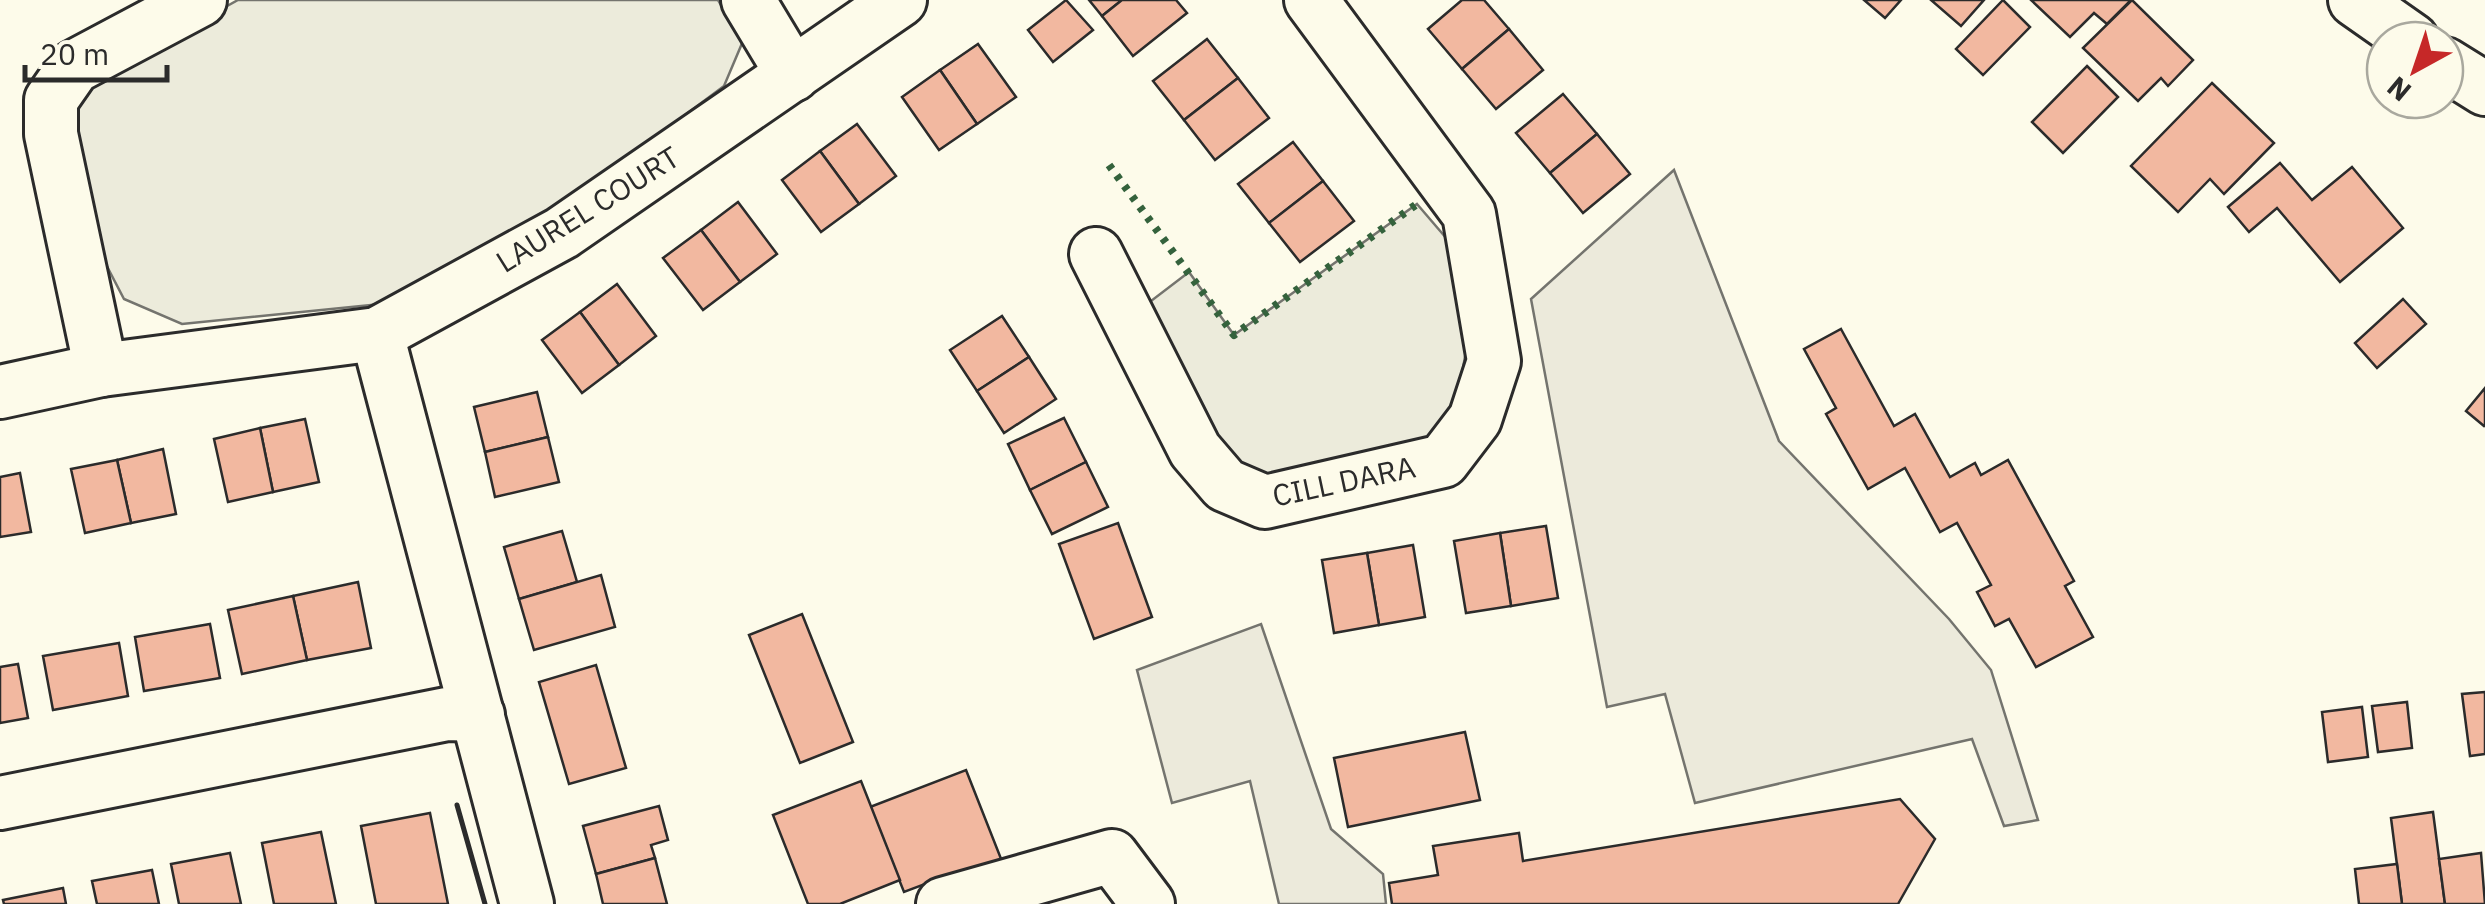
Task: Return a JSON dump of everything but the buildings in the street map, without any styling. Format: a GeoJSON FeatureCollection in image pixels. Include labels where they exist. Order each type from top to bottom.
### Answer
{"type":"FeatureCollection","features":[{"type":"Feature","properties":{"kind":"street"},"geometry":{"type":"LineString","coordinates":[[101,370],[51,134],[51,100],[74,67],[200,0]]}},
{"type":"Feature","properties":{"kind":"street"},"geometry":{"type":"LineString","coordinates":[[748,0],[793,75]]}},
{"type":"Feature","properties":{"kind":"street","name":"LAUREL COURT"},"geometry":{"type":"LineString","coordinates":[[0,392],[101,370],[378,334],[562,233],[900,0]]}},
{"type":"Feature","properties":{"kind":"street","name":"CILL DARA"},"geometry":{"type":"LineString","coordinates":[[1096,254],[1194,450],[1226,485],[1265,502],[1443,461],[1476,419],[1494,362],[1469,214],[1311,0]]}},
{"type":"Feature","properties":{"kind":"street"},"geometry":{"type":"LineString","coordinates":[[2355,0],[2384,20]]}},
{"type":"Feature","properties":{"kind":"street"},"geometry":{"type":"LineString","coordinates":[[378,334],[527,904]]}},
{"type":"Feature","properties":{"kind":"street"},"geometry":{"type":"LineString","coordinates":[[0,803],[447,714],[478,715]]}},
{"type":"Feature","properties":{"kind":"street"},"geometry":{"type":"LineString","coordinates":[[943,904],[1112,856],[1148,904]]}},
{"type":"Feature","properties":{"kind":"shaded area"},"geometry":{"type":"Polygon","coordinates":[[[238,0],[718,0],[743,41],[724,86],[532,229],[401,302],[182,324],[124,299],[100,253],[72,101],[123,64],[238,0]]]}},
{"type":"Feature","properties":{"kind":"shaded area"},"geometry":{"type":"Polygon","coordinates":[[[1674,170],[1779,441],[1949,619],[1991,670],[2038,820],[2004,826],[1972,739],[1695,803],[1665,694],[1607,707],[1531,299],[1674,170]]]}},
{"type":"Feature","properties":{"kind":"shaded area"},"geometry":{"type":"Polygon","coordinates":[[[1417,204],[1447,239],[1466,351],[1456,408],[1410,450],[1256,476],[1227,466],[1147,304],[1189,272],[1234,335],[1417,204]]]}},
{"type":"Feature","properties":{"kind":"shaded area"},"geometry":{"type":"Polygon","coordinates":[[[1261,624],[1331,829],[1383,874],[1386,904],[1279,904],[1250,781],[1172,803],[1137,670],[1261,624]]]}},
{"type":"Feature","properties":{"kind":"hedge"},"geometry":{"type":"LineString","coordinates":[[1109,165],[1234,335],[1417,204]]}},
{"type":"Feature","properties":{"kind":"wall"},"geometry":{"type":"LineString","coordinates":[[457,805],[485,904]]}}]}
